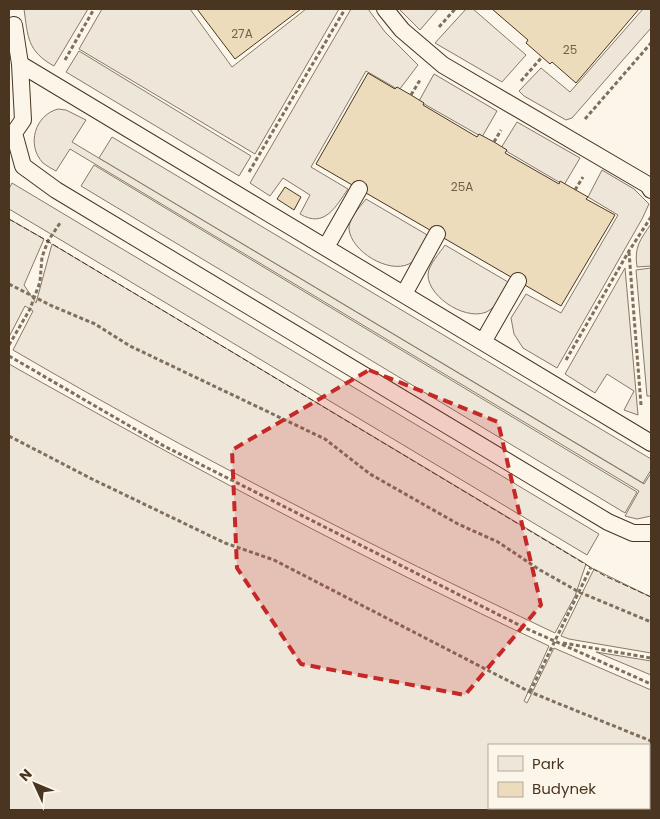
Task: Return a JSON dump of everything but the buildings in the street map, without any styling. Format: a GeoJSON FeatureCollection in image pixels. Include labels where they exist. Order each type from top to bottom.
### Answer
{"type":"FeatureCollection","features":[{"type":"Feature","properties":{"kind":"lane"},"geometry":{"type":"LineString","coordinates":[[385,9],[402,30],[444,65],[648,184],[651,190]]}},
{"type":"Feature","properties":{"kind":"lane"},"geometry":{"type":"LineString","coordinates":[[12,20],[20,64],[23,120],[11,135],[23,166],[74,201],[608,522],[633,533],[651,533]]}},
{"type":"Feature","properties":{"kind":"lane"},"geometry":{"type":"LineString","coordinates":[[20,64],[648,440]]}},
{"type":"Feature","properties":{"kind":"lane"},"geometry":{"type":"LineString","coordinates":[[326,247],[359,190]]}},
{"type":"Feature","properties":{"kind":"lane"},"geometry":{"type":"LineString","coordinates":[[404,294],[436,234]]}},
{"type":"Feature","properties":{"kind":"lane"},"geometry":{"type":"LineString","coordinates":[[484,342],[518,281]]}},
{"type":"Feature","properties":{"kind":"path"},"geometry":{"type":"LineString","coordinates":[[52,83],[94,9]]}},
{"type":"Feature","properties":{"kind":"path"},"geometry":{"type":"LineString","coordinates":[[236,194],[345,9]]}},
{"type":"Feature","properties":{"kind":"path"},"geometry":{"type":"LineString","coordinates":[[569,138],[651,43]]}},
{"type":"Feature","properties":{"kind":"path"},"geometry":{"type":"LineString","coordinates":[[534,65],[542,57]]}},
{"type":"Feature","properties":{"kind":"path"},"geometry":{"type":"LineString","coordinates":[[9,346],[35,297],[40,282],[42,257],[48,241],[74,201]]}},
{"type":"Feature","properties":{"kind":"path"},"geometry":{"type":"LineString","coordinates":[[552,383],[651,217]]}},
{"type":"Feature","properties":{"kind":"path"},"geometry":{"type":"LineString","coordinates":[[629,251],[648,440]]}},
{"type":"Feature","properties":{"kind":"path"},"geometry":{"type":"LineString","coordinates":[[9,284],[94,324],[130,346],[325,439],[370,474],[458,524],[498,542],[540,570],[579,592],[651,622]]}},
{"type":"Feature","properties":{"kind":"path"},"geometry":{"type":"LineString","coordinates":[[9,356],[164,446],[523,626],[651,684]]}},
{"type":"Feature","properties":{"kind":"path"},"geometry":{"type":"LineString","coordinates":[[9,436],[92,480],[225,543],[274,560],[530,692],[651,741]]}},
{"type":"Feature","properties":{"kind":"path"},"geometry":{"type":"LineString","coordinates":[[530,692],[591,568]]}},
{"type":"Feature","properties":{"kind":"path"},"geometry":{"type":"LineString","coordinates":[[559,643],[651,658]]}},
{"type":"Feature","properties":{"kind":"highlighted area"},"geometry":{"type":"Polygon","coordinates":[[[369,370],[498,422],[541,605],[465,695],[301,664],[237,568],[232,450],[369,370]]]}},
{"type":"Feature","properties":{"kind":"green space"},"geometry":{"type":"Polygon","coordinates":[[[24,9],[88,9],[54,66],[38,55],[30,42],[24,9]]]}},
{"type":"Feature","properties":{"kind":"green space"},"geometry":{"type":"Polygon","coordinates":[[[102,9],[190,9],[232,67],[306,9],[339,9],[255,154],[79,49],[102,9]]]}},
{"type":"Feature","properties":{"kind":"green space"},"geometry":{"type":"Polygon","coordinates":[[[351,9],[368,9],[385,32],[418,65],[399,90],[366,71],[311,167],[348,189],[329,213],[316,219],[309,218],[300,214],[310,195],[283,178],[270,196],[250,183],[351,9]]]}},
{"type":"Feature","properties":{"kind":"green space"},"geometry":{"type":"Polygon","coordinates":[[[399,9],[438,9],[420,30],[399,9]]]}},
{"type":"Feature","properties":{"kind":"green space"},"geometry":{"type":"Polygon","coordinates":[[[466,9],[473,9],[526,55],[502,82],[435,43],[466,9]]]}},
{"type":"Feature","properties":{"kind":"green space"},"geometry":{"type":"Polygon","coordinates":[[[643,9],[651,9],[651,28],[572,118],[566,120],[524,96],[519,91],[541,68],[570,92],[643,9]]]}},
{"type":"Feature","properties":{"kind":"green space"},"geometry":{"type":"Polygon","coordinates":[[[434,74],[497,111],[482,137],[419,101],[434,74]]]}},
{"type":"Feature","properties":{"kind":"green space"},"geometry":{"type":"Polygon","coordinates":[[[58,109],[66,110],[86,120],[72,142],[644,484],[651,473],[651,516],[637,519],[625,516],[639,491],[70,149],[56,171],[43,163],[35,148],[36,132],[44,117],[58,109]]]}},
{"type":"Feature","properties":{"kind":"green space"},"geometry":{"type":"Polygon","coordinates":[[[517,122],[580,158],[564,185],[501,148],[517,122]]]}},
{"type":"Feature","properties":{"kind":"green space"},"geometry":{"type":"Polygon","coordinates":[[[602,170],[634,189],[649,204],[557,368],[523,348],[514,334],[511,318],[526,294],[561,313],[618,215],[588,197],[602,170]]]}},
{"type":"Feature","properties":{"kind":"green space"},"geometry":{"type":"Polygon","coordinates":[[[366,199],[429,236],[412,262],[400,266],[381,263],[363,252],[356,245],[351,237],[349,225],[355,213],[366,199]]]}},
{"type":"Feature","properties":{"kind":"green space"},"geometry":{"type":"Polygon","coordinates":[[[9,219],[44,239],[24,285],[36,303],[52,244],[586,564],[575,596],[555,633],[417,567],[281,498],[13,350],[33,311],[25,306],[9,337],[9,219]]]}},
{"type":"Feature","properties":{"kind":"green space"},"geometry":{"type":"Polygon","coordinates":[[[651,224],[651,266],[637,267],[637,249],[651,224]]]}},
{"type":"Feature","properties":{"kind":"green space"},"geometry":{"type":"Polygon","coordinates":[[[445,245],[508,282],[498,301],[490,310],[472,314],[462,311],[442,300],[435,292],[430,284],[428,275],[432,263],[445,245]]]}},
{"type":"Feature","properties":{"kind":"green space"},"geometry":{"type":"Polygon","coordinates":[[[625,268],[638,415],[624,410],[634,391],[607,374],[595,393],[565,374],[625,268]]]}},
{"type":"Feature","properties":{"kind":"green space"},"geometry":{"type":"Polygon","coordinates":[[[9,364],[276,510],[412,580],[549,646],[524,701],[527,703],[554,648],[651,690],[651,810],[9,810],[9,364]]]}},
{"type":"Feature","properties":{"kind":"green space"},"geometry":{"type":"Polygon","coordinates":[[[594,569],[651,597],[651,653],[561,636],[594,569]]]}},
{"type":"Feature","properties":{"kind":"green space"},"geometry":{"type":"Polygon","coordinates":[[[596,652],[651,661],[651,675],[596,652]]]}},
{"type":"Feature","properties":{"kind":"shaded area"},"geometry":{"type":"Polygon","coordinates":[[[79,51],[251,156],[239,176],[66,72],[79,51]]]}},
{"type":"Feature","properties":{"kind":"shaded area"},"geometry":{"type":"Polygon","coordinates":[[[112,137],[651,459],[651,470],[643,483],[99,158],[112,137]]]}},
{"type":"Feature","properties":{"kind":"shaded area"},"geometry":{"type":"Polygon","coordinates":[[[94,165],[637,492],[625,513],[81,186],[94,165]]]}},
{"type":"Feature","properties":{"kind":"shaded area"},"geometry":{"type":"Polygon","coordinates":[[[12,183],[599,534],[587,555],[9,209],[9,189],[12,183]]]}},
{"type":"Feature","properties":{"kind":"shaded area"},"geometry":{"type":"Polygon","coordinates":[[[651,268],[651,396],[647,396],[636,270],[651,268]]]}},
{"type":"Feature","properties":{"kind":"fence"},"geometry":{"type":"LineString","coordinates":[[9,219],[605,576],[651,597]]}}]}
